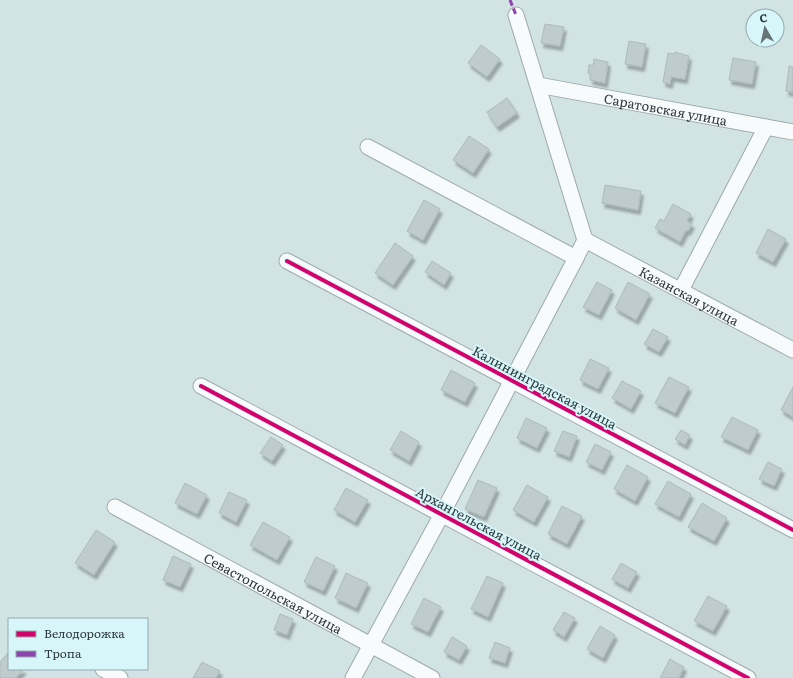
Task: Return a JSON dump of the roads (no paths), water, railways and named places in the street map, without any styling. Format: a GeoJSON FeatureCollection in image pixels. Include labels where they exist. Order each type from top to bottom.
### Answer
{"type":"FeatureCollection","features":[{"type":"Feature","properties":{"kind":"street"},"geometry":{"type":"LineString","coordinates":[[353,678],[442,514],[585,240],[516,15]]}},
{"type":"Feature","properties":{"kind":"street","name":"Саратовская улица"},"geometry":{"type":"LineString","coordinates":[[538,85],[793,132]]}},
{"type":"Feature","properties":{"kind":"street"},"geometry":{"type":"LineString","coordinates":[[681,290],[766,127]]}},
{"type":"Feature","properties":{"kind":"street"},"geometry":{"type":"LineString","coordinates":[[368,147],[576,258]]}},
{"type":"Feature","properties":{"kind":"street","name":"Казанская улица"},"geometry":{"type":"LineString","coordinates":[[585,240],[793,350]]}},
{"type":"Feature","properties":{"kind":"street","name":"Калининградская улица"},"geometry":{"type":"LineString","coordinates":[[287,261],[793,530]]}},
{"type":"Feature","properties":{"kind":"street","name":"Архангельская улица"},"geometry":{"type":"LineString","coordinates":[[201,386],[748,678]]}},
{"type":"Feature","properties":{"kind":"street","name":"Севастопольская улица"},"geometry":{"type":"LineString","coordinates":[[115,507],[432,678]]}},
{"type":"Feature","properties":{"kind":"street"},"geometry":{"type":"LineString","coordinates":[[105,670],[120,678]]}}]}
